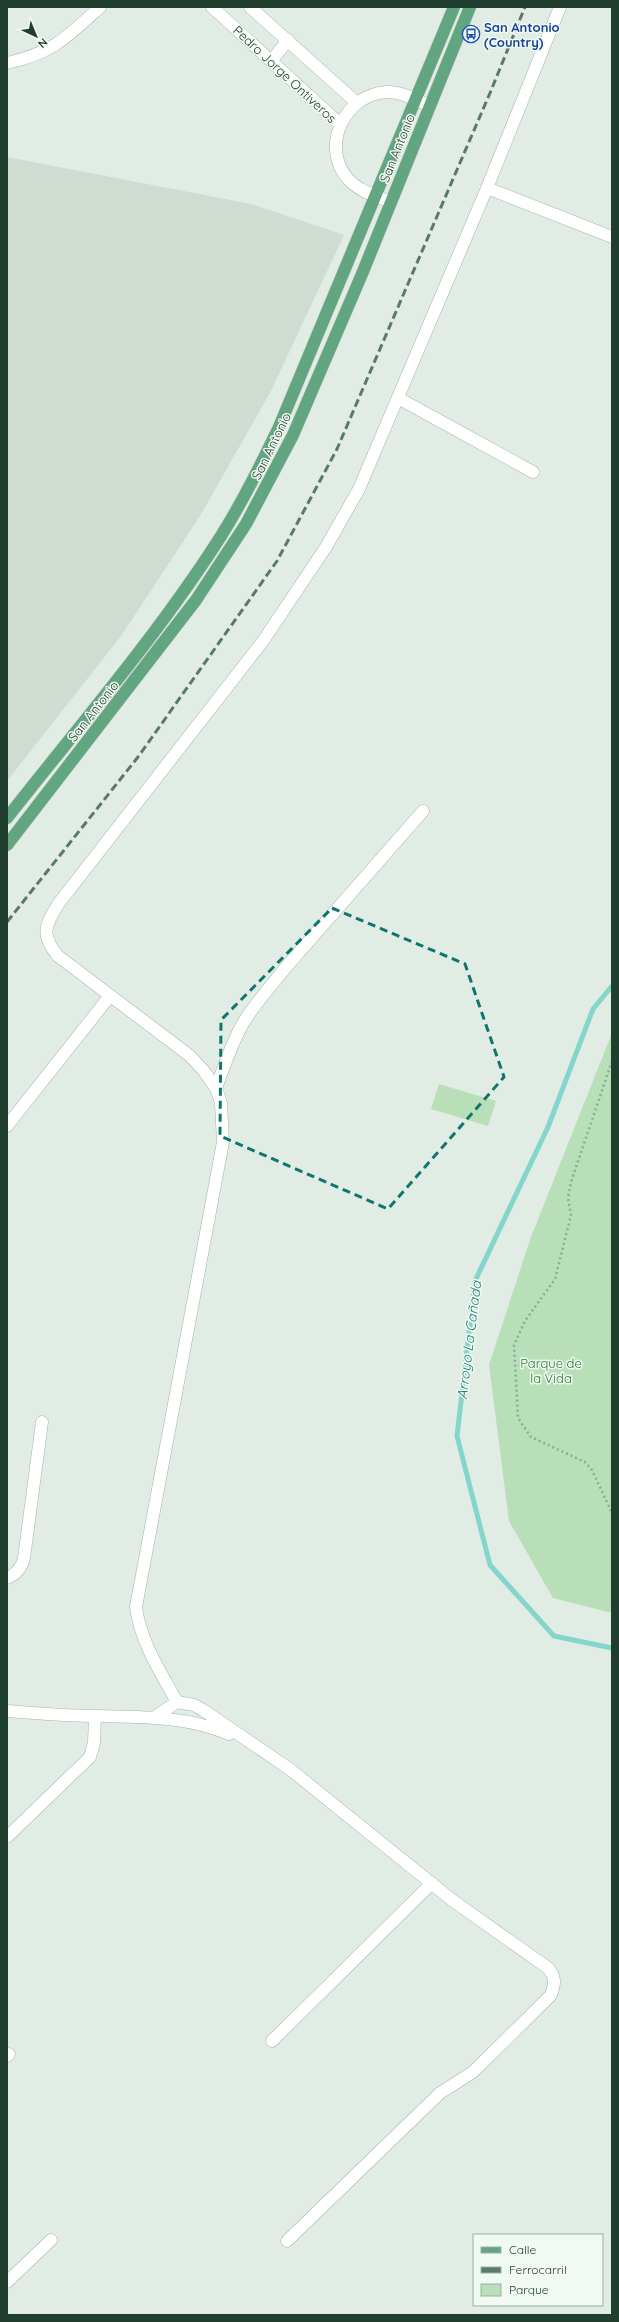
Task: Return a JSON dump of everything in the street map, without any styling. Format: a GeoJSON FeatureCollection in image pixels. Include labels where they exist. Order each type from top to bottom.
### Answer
{"type":"FeatureCollection","features":[{"type":"Feature","properties":{"kind":"main road","name":"San Antonio"},"geometry":{"type":"LineString","coordinates":[[7,818],[160,623],[221,536],[250,487],[279,427],[454,7]]}},
{"type":"Feature","properties":{"kind":"main road","name":"San Antonio"},"geometry":{"type":"LineString","coordinates":[[7,845],[196,600],[246,524],[270,481],[302,414],[391,202],[470,7]]}},
{"type":"Feature","properties":{"kind":"street"},"geometry":{"type":"LineString","coordinates":[[7,63],[47,51],[65,39],[100,7]]}},
{"type":"Feature","properties":{"kind":"street","name":"Pedro Jorge Ontiveros"},"geometry":{"type":"LineString","coordinates":[[212,7],[272,60],[340,124]]}},
{"type":"Feature","properties":{"kind":"street","name":"Pedro Jorge Ontiveros"},"geometry":{"type":"LineString","coordinates":[[250,7],[357,103]]}},
{"type":"Feature","properties":{"kind":"street"},"geometry":{"type":"LineString","coordinates":[[177,1702],[142,1635],[138,1623],[136,1607],[223,1142],[221,1103],[216,1088],[190,1056],[109,997],[58,956],[49,946],[46,927],[50,917],[263,641],[326,547],[359,489],[487,188],[560,7]]}},
{"type":"Feature","properties":{"kind":"street"},"geometry":{"type":"LineString","coordinates":[[272,60],[288,40]]}},
{"type":"Feature","properties":{"kind":"street"},"geometry":{"type":"LineString","coordinates":[[391,202],[356,186],[342,168],[336,146],[340,124],[346,114],[357,103],[372,95],[386,92],[397,93],[430,106]]}},
{"type":"Feature","properties":{"kind":"street"},"geometry":{"type":"LineString","coordinates":[[487,188],[612,237]]}},
{"type":"Feature","properties":{"kind":"street"},"geometry":{"type":"LineString","coordinates":[[398,398],[533,472]]}},
{"type":"Feature","properties":{"kind":"street"},"geometry":{"type":"LineString","coordinates":[[216,1088],[230,1049],[243,1024],[257,1005],[287,966],[423,811]]}},
{"type":"Feature","properties":{"kind":"street"},"geometry":{"type":"LineString","coordinates":[[7,1126],[109,997]]}},
{"type":"Feature","properties":{"kind":"street"},"geometry":{"type":"LineString","coordinates":[[7,1578],[15,1574],[22,1565],[24,1558],[42,1422]]}},
{"type":"Feature","properties":{"kind":"street"},"geometry":{"type":"LineString","coordinates":[[155,1716],[177,1702],[194,1705],[291,1770],[432,1883],[548,1968],[553,1974],[555,1985],[551,1995],[473,2072],[440,2093],[287,2241]]}},
{"type":"Feature","properties":{"kind":"street"},"geometry":{"type":"LineString","coordinates":[[7,1711],[95,1716],[155,1716],[206,1725],[253,1745]]}},
{"type":"Feature","properties":{"kind":"street"},"geometry":{"type":"LineString","coordinates":[[7,1837],[90,1757],[94,1744],[95,1716]]}},
{"type":"Feature","properties":{"kind":"street"},"geometry":{"type":"LineString","coordinates":[[272,2041],[432,1883]]}},
{"type":"Feature","properties":{"kind":"street"},"geometry":{"type":"LineString","coordinates":[[7,2282],[51,2240]]}},
{"type":"Feature","properties":{"kind":"path"},"geometry":{"type":"LineString","coordinates":[[612,1061],[571,1182],[568,1198],[571,1215],[555,1280],[525,1321],[514,1345],[518,1418],[524,1430],[531,1437],[585,1462],[592,1470],[612,1513]]}},
{"type":"Feature","properties":{"kind":"highlighted area"},"geometry":{"type":"Polygon","coordinates":[[[332,908],[465,964],[504,1077],[388,1209],[220,1136],[221,1020],[332,908]]]}},
{"type":"Feature","properties":{"kind":"shaded area"},"geometry":{"type":"Polygon","coordinates":[[[7,157],[251,204],[344,235],[270,393],[200,516],[121,636],[7,781],[7,157]]]}},
{"type":"Feature","properties":{"kind":"green space","name":"Parque de la Vida"},"geometry":{"type":"Polygon","coordinates":[[[612,1033],[612,1613],[553,1598],[509,1521],[489,1365],[531,1237],[612,1033]]]}},
{"type":"Feature","properties":{"kind":"green space"},"geometry":{"type":"Polygon","coordinates":[[[439,1084],[496,1101],[488,1126],[431,1109],[439,1084]]]}},
{"type":"Feature","properties":{"kind":"waterway","name":"Arroyo La Cañada"},"geometry":{"type":"LineString","coordinates":[[612,986],[593,1009],[548,1127],[475,1281],[457,1436],[490,1565],[554,1636],[612,1648]]}},
{"type":"Feature","properties":{"kind":"railway"},"geometry":{"type":"LineString","coordinates":[[7,922],[138,757],[277,561],[337,449],[490,93],[525,7]]}},
{"type":"Feature","properties":{"kind":"place","name":"San Antonio (Country)"},"geometry":{"type":"Point","coordinates":[471,34]}}]}
